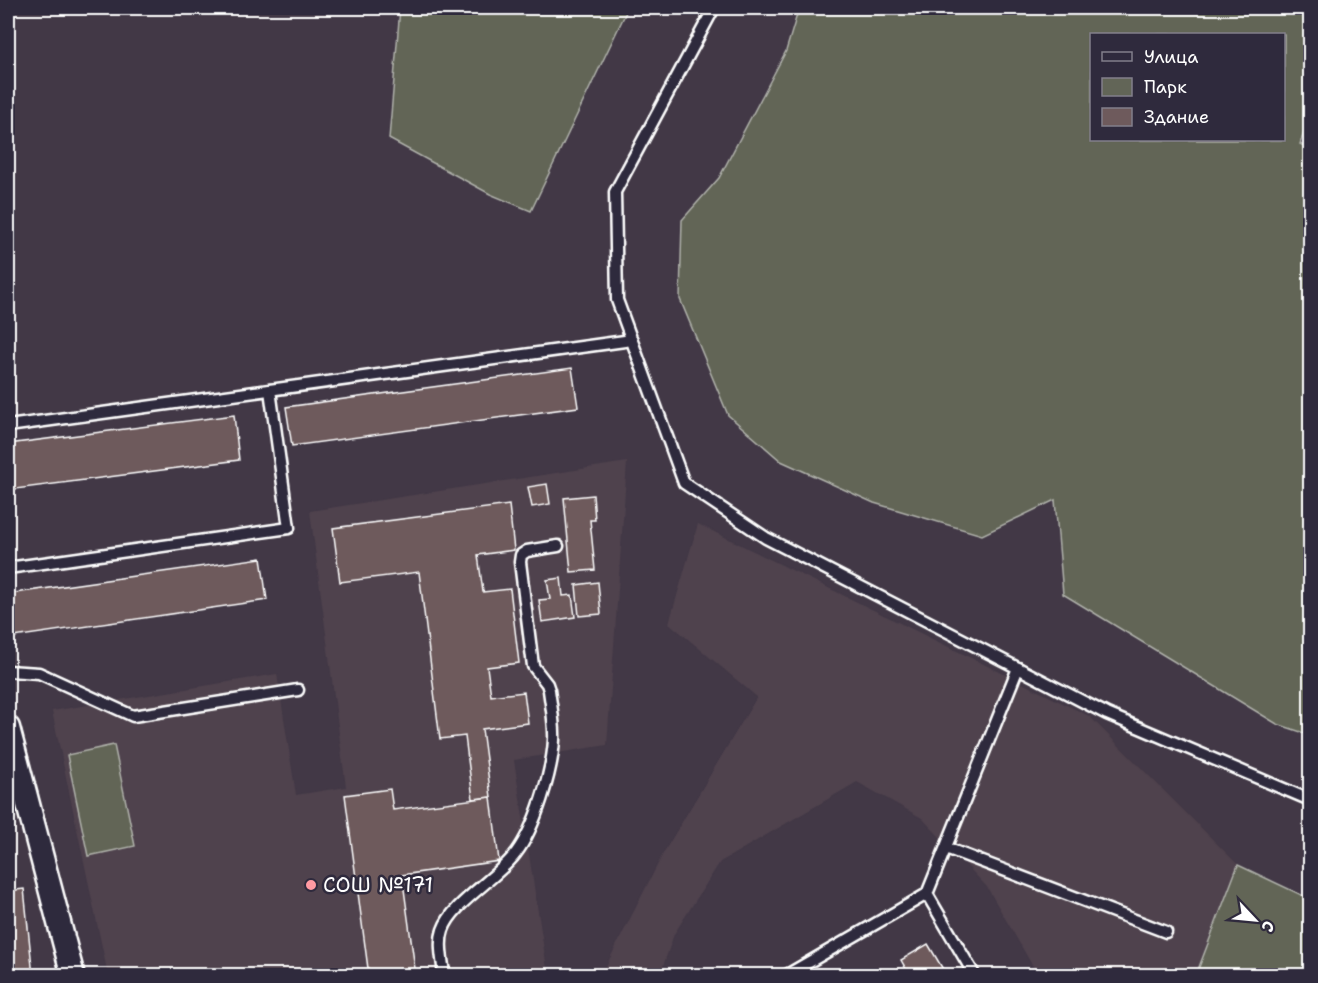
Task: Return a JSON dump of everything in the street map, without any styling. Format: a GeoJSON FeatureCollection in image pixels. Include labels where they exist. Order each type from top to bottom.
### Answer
{"type":"FeatureCollection","features":[{"type":"Feature","properties":{"kind":"street"},"geometry":{"type":"LineString","coordinates":[[8,728],[73,975]]}},
{"type":"Feature","properties":{"kind":"lane"},"geometry":{"type":"LineString","coordinates":[[714,8],[615,192],[617,300],[684,483],[766,538],[1107,714],[1311,800]]}},
{"type":"Feature","properties":{"kind":"lane"},"geometry":{"type":"LineString","coordinates":[[8,426],[632,340]]}},
{"type":"Feature","properties":{"kind":"lane"},"geometry":{"type":"LineString","coordinates":[[8,568],[289,528],[270,390]]}},
{"type":"Feature","properties":{"kind":"lane"},"geometry":{"type":"LineString","coordinates":[[444,975],[441,946],[443,929],[453,913],[516,854],[530,830],[549,771],[555,739],[549,690],[548,684],[533,666],[520,562],[522,555],[527,551],[558,546]]}},
{"type":"Feature","properties":{"kind":"lane"},"geometry":{"type":"LineString","coordinates":[[785,975],[927,894],[1018,668]]}},
{"type":"Feature","properties":{"kind":"lane"},"geometry":{"type":"LineString","coordinates":[[8,671],[39,672],[133,716],[298,690]]}},
{"type":"Feature","properties":{"kind":"lane"},"geometry":{"type":"LineString","coordinates":[[946,848],[1166,932]]}},
{"type":"Feature","properties":{"kind":"lane"},"geometry":{"type":"LineString","coordinates":[[927,894],[975,975]]}},
{"type":"Feature","properties":{"kind":"shaded area"},"geometry":{"type":"Polygon","coordinates":[[[627,462],[607,745],[514,760],[548,975],[108,975],[52,711],[277,674],[296,795],[346,787],[310,511],[627,462]]]}},
{"type":"Feature","properties":{"kind":"shaded area"},"geometry":{"type":"Polygon","coordinates":[[[698,524],[1089,716],[1238,865],[1196,975],[1038,975],[987,887],[922,818],[857,782],[720,862],[674,934],[660,975],[601,976],[664,852],[757,697],[669,623],[698,524]]]}},
{"type":"Feature","properties":{"kind":"green space"},"geometry":{"type":"Polygon","coordinates":[[[400,8],[628,8],[531,211],[490,194],[389,139],[400,8]]]}},
{"type":"Feature","properties":{"kind":"green space"},"geometry":{"type":"Polygon","coordinates":[[[799,8],[1310,8],[1310,115],[1300,144],[1310,149],[1310,735],[1277,724],[1063,594],[1055,500],[982,535],[874,503],[781,461],[728,415],[680,299],[682,220],[719,178],[786,51],[799,8]]]}},
{"type":"Feature","properties":{"kind":"green space"},"geometry":{"type":"Polygon","coordinates":[[[114,745],[135,846],[88,856],[67,755],[114,745]]]}},
{"type":"Feature","properties":{"kind":"green space"},"geometry":{"type":"Polygon","coordinates":[[[1238,865],[1310,899],[1310,975],[1196,975],[1238,865]]]}},
{"type":"Feature","properties":{"kind":"building"},"geometry":{"type":"Polygon","coordinates":[[[572,368],[578,407],[292,446],[286,407],[572,368]]]}},
{"type":"Feature","properties":{"kind":"building"},"geometry":{"type":"Polygon","coordinates":[[[234,415],[239,460],[8,490],[8,444],[234,415]]]}},
{"type":"Feature","properties":{"kind":"building"},"geometry":{"type":"Polygon","coordinates":[[[547,484],[550,504],[532,507],[528,487],[547,484]]]}},
{"type":"Feature","properties":{"kind":"building"},"geometry":{"type":"Polygon","coordinates":[[[593,495],[595,520],[590,520],[595,570],[571,572],[564,498],[593,495]]]}},
{"type":"Feature","properties":{"kind":"building"},"geometry":{"type":"Polygon","coordinates":[[[509,505],[514,550],[478,555],[483,592],[510,589],[519,663],[487,667],[491,696],[524,692],[528,723],[482,729],[491,797],[473,799],[465,736],[440,739],[419,572],[340,582],[333,528],[509,505]]]}},
{"type":"Feature","properties":{"kind":"building"},"geometry":{"type":"Polygon","coordinates":[[[261,558],[267,600],[14,637],[8,594],[261,558]]]}},
{"type":"Feature","properties":{"kind":"building"},"geometry":{"type":"Polygon","coordinates":[[[561,578],[563,596],[572,595],[575,617],[542,622],[539,600],[550,599],[547,580],[561,578]]]}},
{"type":"Feature","properties":{"kind":"building"},"geometry":{"type":"Polygon","coordinates":[[[598,582],[601,614],[579,616],[576,585],[598,582]]]}},
{"type":"Feature","properties":{"kind":"building"},"geometry":{"type":"Polygon","coordinates":[[[390,789],[393,810],[491,797],[499,861],[402,875],[416,976],[369,976],[345,795],[390,789]]]}},
{"type":"Feature","properties":{"kind":"building"},"geometry":{"type":"Polygon","coordinates":[[[24,889],[33,976],[8,976],[8,891],[24,889]]]}},
{"type":"Feature","properties":{"kind":"building"},"geometry":{"type":"Polygon","coordinates":[[[928,944],[947,976],[910,976],[901,960],[928,944]]]}},
{"type":"Feature","properties":{"kind":"place","name":"СОШ №171"},"geometry":{"type":"Point","coordinates":[311,885]}}]}
